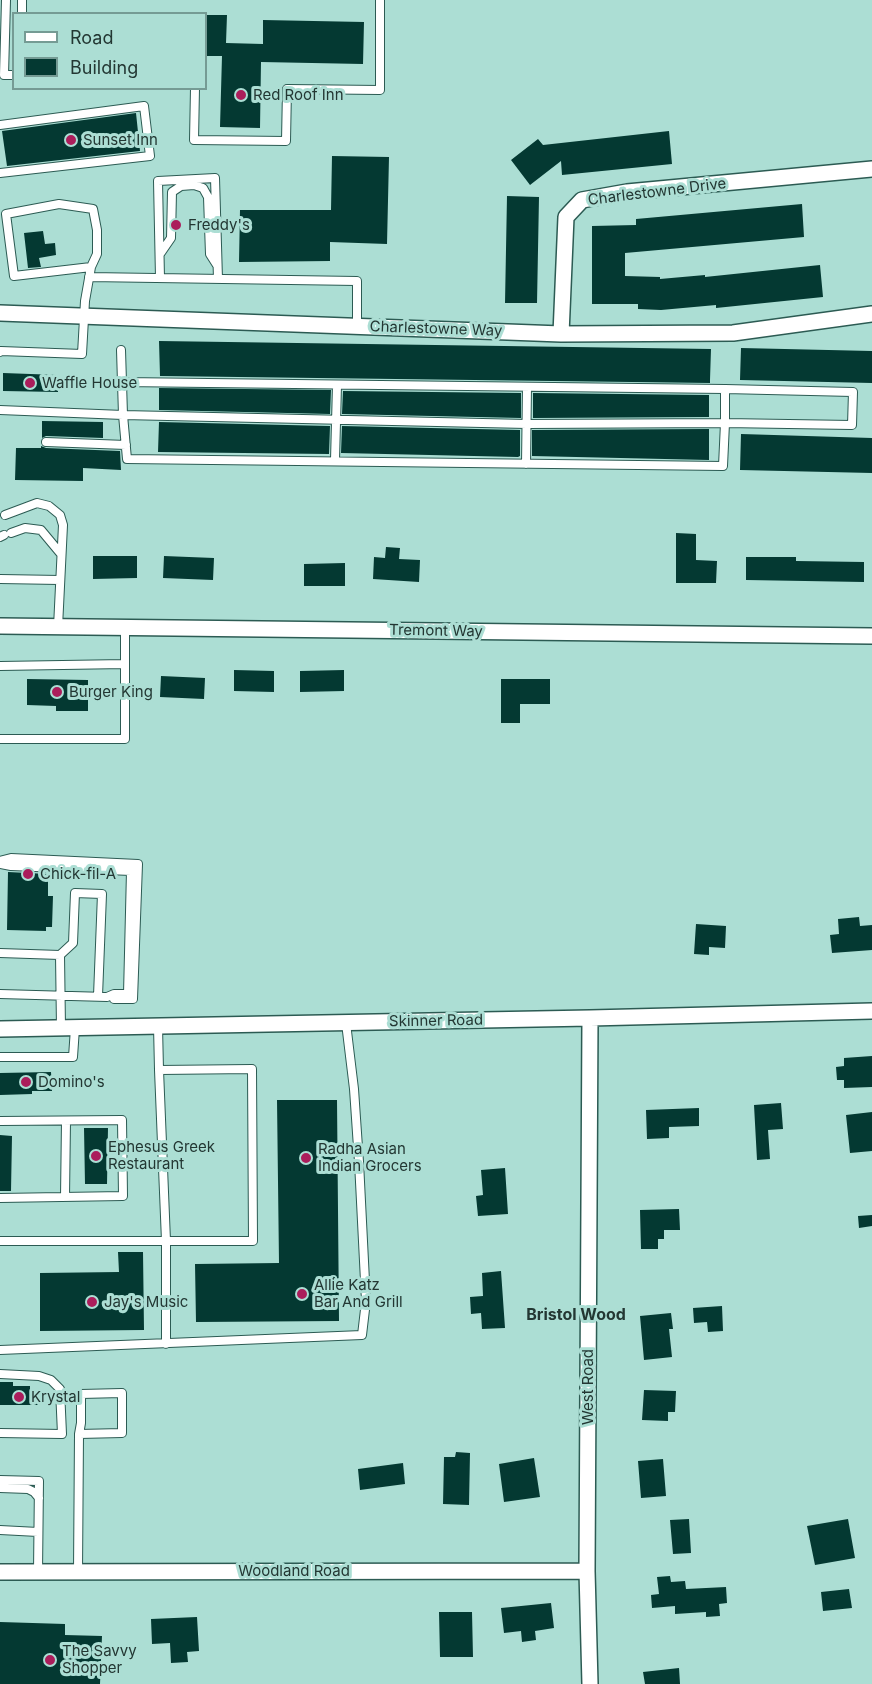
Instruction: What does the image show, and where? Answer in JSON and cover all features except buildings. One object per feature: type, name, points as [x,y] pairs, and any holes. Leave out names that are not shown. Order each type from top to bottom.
[{"type":"street","name":"Charlestowne Drive","points":[[561,334],[566,217],[582,200],[627,192],[872,169]]},
{"type":"street","name":"Charlestowne Way","points":[[0,313],[561,334],[733,333],[872,314]]},
{"type":"street","name":"Tremont Way","points":[[0,626],[872,636]]},
{"type":"street","name":"Skinner Road","points":[[0,1029],[872,1011]]},
{"type":"street","name":"West Road","points":[[590,1018],[587,1571],[590,1684]]},
{"type":"street","name":"Woodland Road","points":[[0,1572],[587,1571]]},
{"type":"lane","points":[[6,0],[4,75],[12,75]]},
{"type":"lane","points":[[195,90],[194,140],[286,141],[287,89],[380,90],[380,0]]},
{"type":"lane","points":[[0,125],[144,106],[150,156],[0,173]]},
{"type":"lane","points":[[160,278],[158,181],[214,178],[218,279]]},
{"type":"lane","points":[[160,254],[171,238],[172,192],[181,186],[194,185],[203,188],[208,197],[210,254],[218,266]]},
{"type":"lane","points":[[0,352],[82,354],[85,301],[91,267],[97,254],[97,230],[93,209],[59,204],[6,214],[14,276],[91,267]]},
{"type":"lane","points":[[89,277],[357,281],[357,327]]},
{"type":"lane","points":[[121,350],[123,415],[128,459],[723,466],[725,389]]},
{"type":"lane","points":[[0,410],[527,424],[852,425],[853,392],[122,382]]},
{"type":"lane","points":[[335,460],[337,385]]},
{"type":"lane","points":[[526,464],[527,387]]},
{"type":"lane","points":[[46,442],[126,445]]},
{"type":"lane","points":[[5,515],[37,503],[49,506],[60,515],[63,525],[58,627]]},
{"type":"lane","points":[[5,535],[25,528],[41,530],[61,554]]},
{"type":"lane","points":[[0,579],[60,580]]},
{"type":"lane","points":[[0,739],[125,739],[125,628]]},
{"type":"lane","points":[[0,666],[125,664]]},
{"type":"lane","points":[[0,862],[11,866],[131,871],[128,994],[114,994],[107,997],[0,994]]},
{"type":"lane","points":[[0,953],[60,955],[73,943],[75,893],[102,894],[98,996]]},
{"type":"lane","points":[[0,1058],[73,1057],[60,996],[60,955]]},
{"type":"lane","points":[[0,1350],[362,1335],[366,1301],[360,1173],[354,1089],[346,1023]]},
{"type":"lane","points":[[158,1026],[166,1241],[166,1344]]},
{"type":"lane","points":[[0,1241],[253,1241],[252,1069],[159,1070]]},
{"type":"lane","points":[[0,1121],[122,1120],[123,1196],[0,1198]]},
{"type":"lane","points":[[65,1197],[66,1121]]},
{"type":"lane","points":[[0,1374],[39,1376],[51,1380],[60,1389],[62,1434],[0,1433]]},
{"type":"lane","points":[[78,1572],[79,1434],[81,1394],[122,1393],[122,1433],[79,1434]]},
{"type":"lane","points":[[0,1480],[39,1481],[35,1531],[38,1572]]},
{"type":"lane","points":[[0,1488],[28,1489],[39,1498]]},
{"type":"lane","points":[[0,1528],[35,1531]]},
{"type":"place","name":"Red Roof Inn","points":[[241,95]]},
{"type":"place","name":"Sunset Inn","points":[[71,140]]},
{"type":"place","name":"Freddy's","points":[[176,225]]},
{"type":"place","name":"Waffle House","points":[[30,383]]},
{"type":"place","name":"Burger King","points":[[57,692]]},
{"type":"place","name":"Chick-fil-A","points":[[28,874]]},
{"type":"place","name":"Domino's","points":[[26,1082]]},
{"type":"place","name":"Ephesus Greek Restaurant","points":[[96,1156]]},
{"type":"place","name":"Radha Asian Indian Grocers","points":[[306,1158]]},
{"type":"place","name":"Allie Katz Bar And Grill","points":[[302,1294]]},
{"type":"place","name":"Jay's Music","points":[[92,1302]]},
{"type":"place","name":"Krystal","points":[[19,1397]]},
{"type":"place","name":"The Savvy Shopper","points":[[50,1660]]},
{"type":"district","name":"Bristol Wood","points":[[576,1315]]}]
